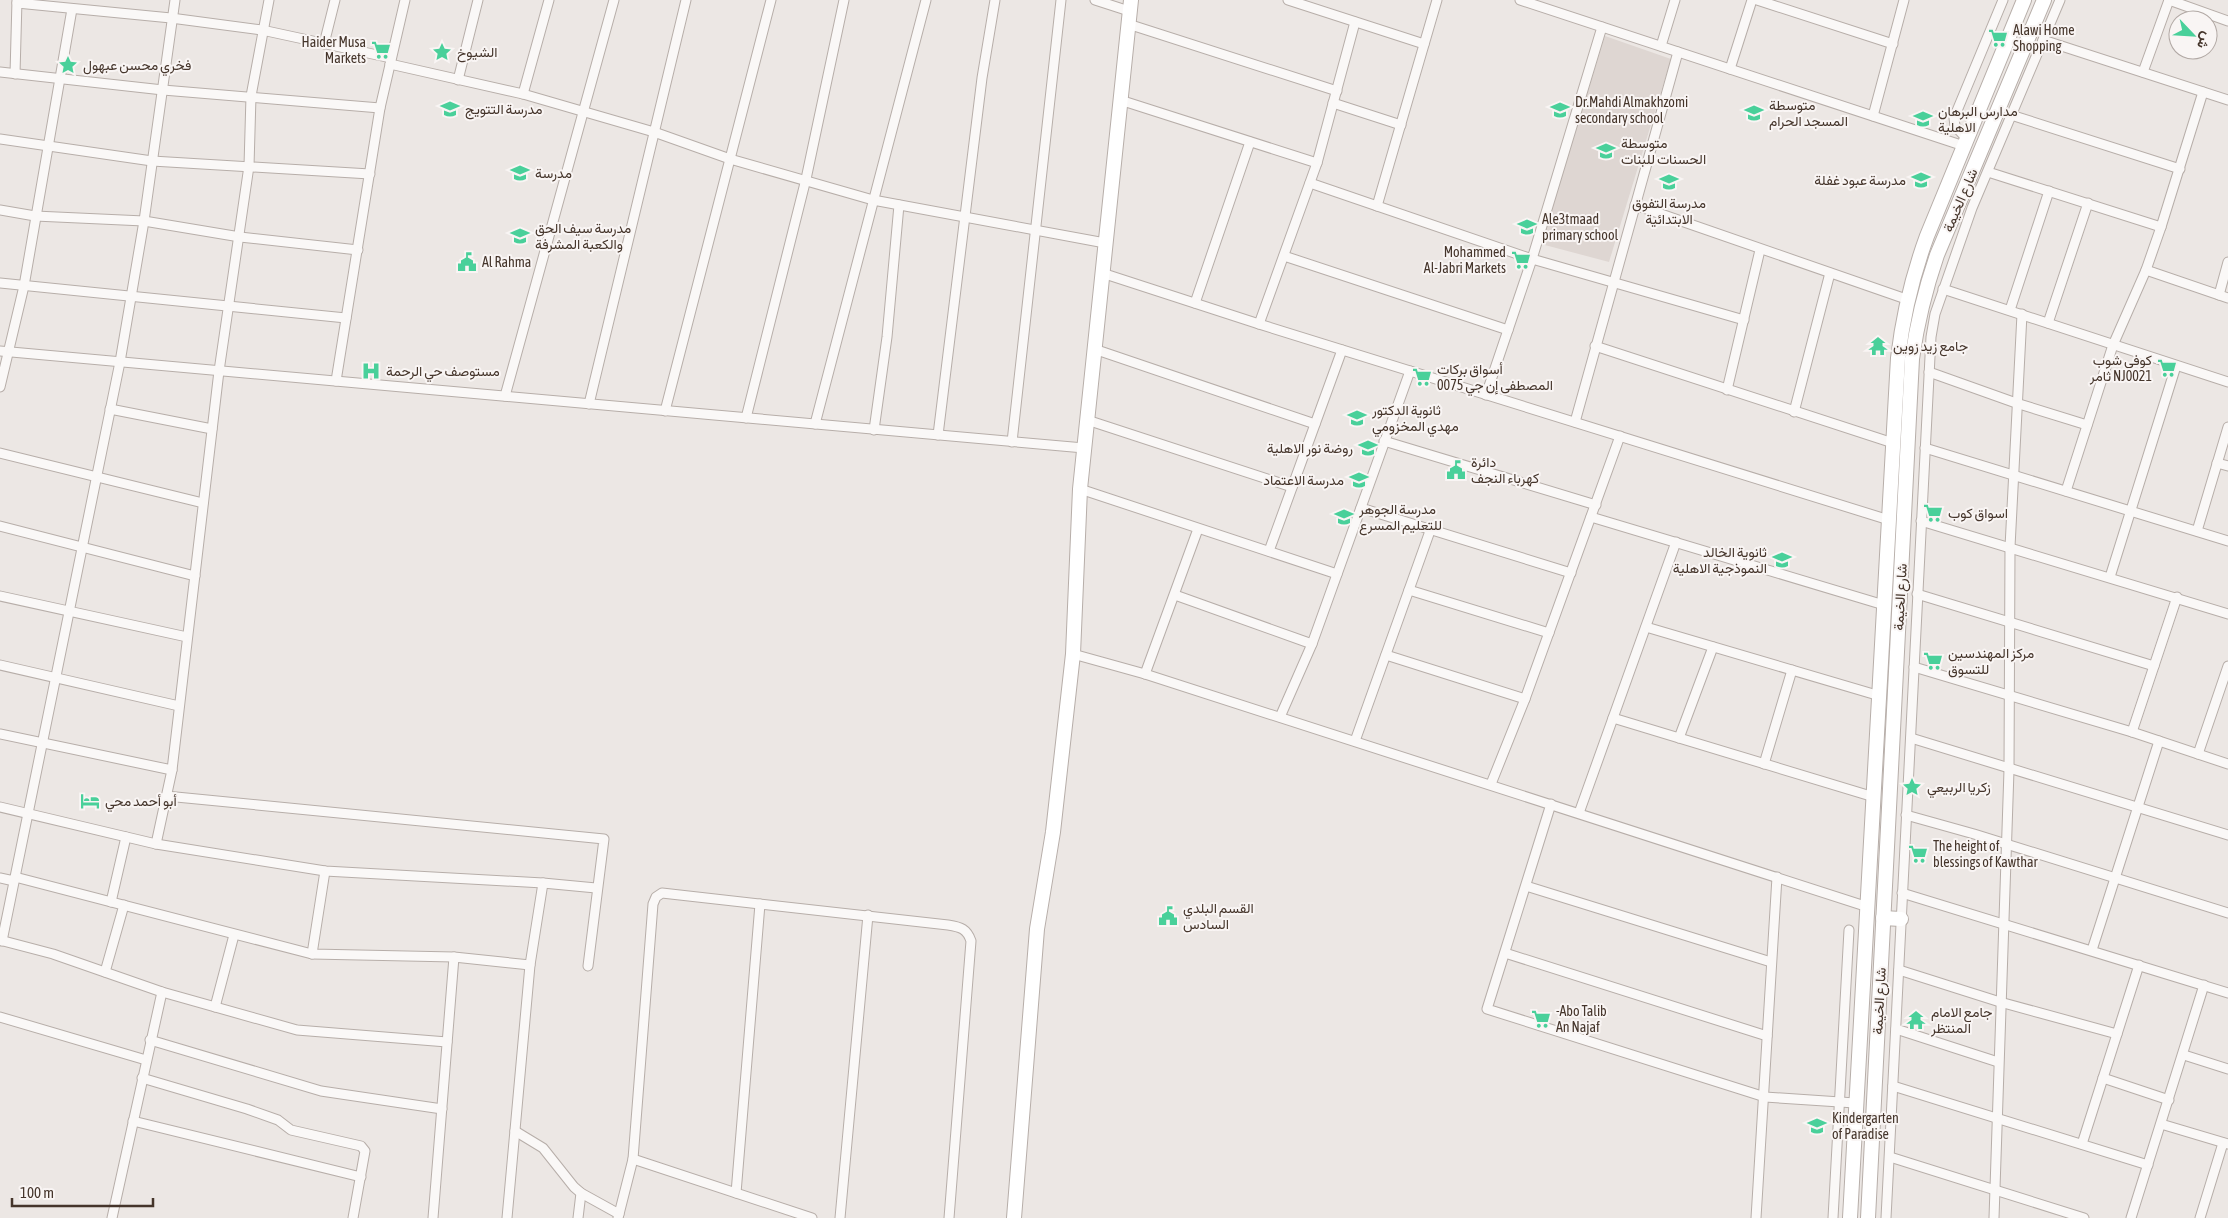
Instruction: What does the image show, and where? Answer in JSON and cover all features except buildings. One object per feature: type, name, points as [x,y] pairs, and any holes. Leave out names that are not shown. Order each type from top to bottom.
[{"type":"street","points":[[174,0],[163,90],[132,297],[1,941],[53,954],[162,992],[297,1030],[447,1042]]},
{"type":"street","points":[[156,844],[172,770],[219,371],[249,166],[251,96],[269,0]]},
{"type":"street","points":[[324,44],[335,0]]},
{"type":"street","points":[[336,381],[380,108],[405,0]]},
{"type":"street","points":[[458,80],[478,0]]},
{"type":"street","points":[[523,94],[549,0]]},
{"type":"street","points":[[505,396],[614,0]]},
{"type":"street","points":[[589,404],[686,0]]},
{"type":"street","points":[[665,411],[771,0]]},
{"type":"street","points":[[746,418],[806,180],[844,0]]},
{"type":"street","points":[[814,424],[926,0]]},
{"type":"street","points":[[938,435],[982,78],[995,0]]},
{"type":"street","points":[[1012,442],[1061,0]]},
{"type":"street","points":[[1095,0],[1337,91]]},
{"type":"street","points":[[1288,0],[1424,44]]},
{"type":"street","points":[[1377,206],[1437,0]]},
{"type":"street","points":[[1661,46],[1675,0]]},
{"type":"street","points":[[1730,69],[1752,0]]},
{"type":"street","points":[[1757,0],[1892,44]]},
{"type":"street","points":[[1873,116],[1904,0]]},
{"type":"street","points":[[1966,142],[1955,126],[1954,118],[2002,0]]},
{"type":"street","name":"شارع الخيمة","points":[[1850,1218],[1898,358],[1906,299],[1924,244],[2024,0]]},
{"type":"street","name":"شارع الخيمة","points":[[1868,1218],[1913,351],[1923,294],[1937,255],[2044,0]]},
{"type":"street","points":[[1886,1218],[1929,372],[1935,314],[1972,208],[2060,0]]},
{"type":"street","points":[[2142,72],[2169,0],[2228,21]]},
{"type":"street","points":[[1524,1],[1873,116],[1966,142]]},
{"type":"street","points":[[15,74],[17,2],[171,18],[262,30],[391,61],[458,80],[523,94],[654,132],[730,159],[873,200],[1105,243]]},
{"type":"street","points":[[0,387],[4,351],[24,286],[72,9]]},
{"type":"street","points":[[1014,1218],[1037,929],[1053,832],[1073,654],[1080,489],[1129,12]]},
{"type":"street","points":[[1259,324],[1317,163],[1355,22]]},
{"type":"street","points":[[1486,395],[1532,259],[1602,27]]},
{"type":"street","points":[[2043,40],[2228,100]]},
{"type":"street","points":[[2004,50],[2004,55],[2008,59],[2022,53]]},
{"type":"street","points":[[1575,422],[1594,346],[1678,52]]},
{"type":"street","points":[[0,72],[163,90],[380,108]]},
{"type":"street","points":[[2066,491],[2113,344],[2146,270],[2204,92]]},
{"type":"street","points":[[1120,100],[1317,163]]},
{"type":"street","points":[[1333,103],[1401,125]]},
{"type":"street","points":[[1978,111],[1983,109],[1988,111],[1991,126]]},
{"type":"street","points":[[2011,115],[2180,169]]},
{"type":"street","points":[[0,139],[152,160],[370,174]]},
{"type":"street","points":[[1195,303],[1250,142]]},
{"type":"street","points":[[1988,172],[2161,227]]},
{"type":"street","points":[[1310,183],[1532,259],[1744,320]]},
{"type":"street","points":[[2010,310],[2048,191]]},
{"type":"street","points":[[1959,202],[1972,208]]},
{"type":"street","points":[[2048,323],[2088,204]]},
{"type":"street","points":[[874,430],[887,337],[899,205]]},
{"type":"street","points":[[1635,205],[1760,250],[1906,299]]},
{"type":"street","points":[[0,210],[36,216],[144,221],[240,237],[358,250]]},
{"type":"street","points":[[1727,390],[1760,250]]},
{"type":"street","points":[[1284,256],[1508,330]]},
{"type":"street","points":[[2219,295],[2228,262]]},
{"type":"street","points":[[2146,270],[2228,298]]},
{"type":"street","points":[[1102,273],[1259,324],[1889,520]]},
{"type":"street","points":[[1794,412],[1830,273]]},
{"type":"street","points":[[0,283],[346,318]]},
{"type":"street","points":[[1943,289],[2228,382]]},
{"type":"street","points":[[1994,1218],[2004,844],[2008,770],[2010,547],[2022,314]]},
{"type":"street","points":[[1594,346],[1893,443]]},
{"type":"street","points":[[1094,349],[1315,424]]},
{"type":"street","points":[[1269,552],[1342,350]]},
{"type":"street","points":[[4,351],[1084,448]]},
{"type":"street","points":[[2110,577],[2176,366]]},
{"type":"street","points":[[1280,717],[1312,644],[1410,371]]},
{"type":"street","points":[[1929,372],[2016,403],[2087,425]]},
{"type":"street","points":[[110,409],[212,429]]},
{"type":"street","points":[[1087,420],[1292,486]]},
{"type":"street","points":[[2197,531],[2228,427]]},
{"type":"street","points":[[1491,784],[1526,699],[1620,436]]},
{"type":"street","points":[[1384,441],[1596,504]]},
{"type":"street","points":[[1925,448],[2228,541]]},
{"type":"street","points":[[0,453],[203,503]]},
{"type":"street","points":[[2217,463],[2228,466]]},
{"type":"street","points":[[1080,489],[1338,574]]},
{"type":"street","points":[[1361,508],[1430,531],[1571,573]]},
{"type":"street","points":[[1591,517],[1884,605]]},
{"type":"street","points":[[1921,521],[2228,614]]},
{"type":"street","points":[[0,526],[195,576]]},
{"type":"street","points":[[1145,674],[1198,529]]},
{"type":"street","points":[[1355,741],[1430,531]]},
{"type":"street","points":[[1579,814],[1676,542]]},
{"type":"street","points":[[1409,590],[1549,633]]},
{"type":"street","points":[[1917,594],[2154,666]]},
{"type":"street","points":[[1175,595],[1312,644]]},
{"type":"street","points":[[0,596],[188,637]]},
{"type":"street","points":[[2132,732],[2177,597]]},
{"type":"street","points":[[1646,627],[1880,696]]},
{"type":"street","points":[[1679,738],[1713,647]]},
{"type":"street","points":[[1073,654],[1145,674],[1491,784],[1868,907]]},
{"type":"street","points":[[1386,654],[1526,699]]},
{"type":"street","points":[[0,665],[179,706]]},
{"type":"street","points":[[2198,754],[2228,666]]},
{"type":"street","points":[[1914,667],[2159,740],[2228,764]]},
{"type":"street","points":[[1764,764],[1792,670]]},
{"type":"street","points":[[1878,715],[1882,747],[1888,749],[1892,744]]},
{"type":"street","points":[[1613,718],[1764,764],[1874,792],[1880,783],[1885,786],[1889,812]]},
{"type":"street","points":[[0,734],[172,770]]},
{"type":"street","points":[[1911,738],[2008,770],[2228,835]]},
{"type":"street","points":[[2092,950],[2159,740]]},
{"type":"street","points":[[166,796],[604,839],[596,888],[588,966]]},
{"type":"street","points":[[1551,804],[1487,1010],[1764,1097],[1856,1103]]},
{"type":"street","points":[[0,807],[27,815],[156,844],[325,871],[543,883],[596,888]]},
{"type":"street","points":[[1906,815],[2115,877],[2228,913]]},
{"type":"street","points":[[111,902],[126,837]]},
{"type":"street","points":[[312,954],[325,871]]},
{"type":"street","points":[[1756,1218],[1776,877]]},
{"type":"street","points":[[0,878],[14,879],[124,905],[312,954],[454,957],[530,965]]},
{"type":"street","points":[[507,1218],[530,965],[543,883]]},
{"type":"street","points":[[1526,886],[1771,962]]},
{"type":"street","points":[[514,1131],[543,1148],[581,1194],[618,1216],[633,1159],[653,904],[656,897],[662,893],[961,927],[968,932],[971,941],[949,1218]]},
{"type":"street","points":[[1902,893],[2228,993]]},
{"type":"street","points":[[736,1193],[760,904]]},
{"type":"street","points":[[105,972],[124,905]]},
{"type":"street","points":[[840,1218],[868,915]]},
{"type":"street","points":[[1883,918],[1901,919]]},
{"type":"street","points":[[1833,1218],[1849,930]]},
{"type":"street","points":[[215,1007],[234,935]]},
{"type":"street","points":[[1505,953],[1767,1036]]},
{"type":"street","points":[[433,1218],[454,957]]},
{"type":"street","points":[[2082,1144],[2140,965]]},
{"type":"street","points":[[1899,970],[2000,1002],[2117,1034]]},
{"type":"street","points":[[2131,1218],[2184,1055],[2204,985]]},
{"type":"street","points":[[112,1218],[162,992]]},
{"type":"street","points":[[0,1017],[146,1060]]},
{"type":"street","points":[[1896,1030],[1998,1062]]},
{"type":"street","points":[[150,1040],[321,1091],[442,1109]]},
{"type":"street","points":[[2184,1055],[2228,1069]]},
{"type":"street","points":[[142,1078],[247,1109],[278,1120],[291,1130],[356,1144],[365,1151],[353,1218]]},
{"type":"street","points":[[2103,1078],[2169,1100]]},
{"type":"street","points":[[1893,1086],[2148,1164]]},
{"type":"street","points":[[134,1121],[361,1177]]},
{"type":"street","points":[[2161,1124],[2226,1144],[2200,1218]]},
{"type":"street","points":[[1890,1157],[2084,1218]]},
{"type":"street","points":[[633,1159],[812,1218]]},
{"type":"street","points":[[578,1218],[581,1194]]},
{"type":"shaded area","name":"متوسطة الحسنات للبنات","points":[[1605,36],[1671,59],[1609,262],[1541,244]]},
{"type":"place","name":"Alawi Home Shopping","points":[[1998,38]]},
{"type":"place","name":"Haider Musa Markets","points":[[381,50]]},
{"type":"place","name":"الشيوخ","points":[[442,52]]},
{"type":"place","name":"فخري محسن عبهول","points":[[68,65]]},
{"type":"place","name":"مدرسة التتويج","points":[[450,109]]},
{"type":"place","name":"Dr.Mahdi Almakhzomi secondary school","points":[[1560,110]]},
{"type":"place","name":"متوسطة المسجد الحرام","points":[[1754,113]]},
{"type":"place","name":"مدارس البرهان الاهلية","points":[[1923,119]]},
{"type":"place","name":"متوسطة الحسنات للبنات","points":[[1606,151]]},
{"type":"place","name":"مدرسة","points":[[520,173]]},
{"type":"place","name":"مدرسة عبود غفلة","points":[[1921,180]]},
{"type":"place","name":"مدرسة التفوق الابتدائية","points":[[1669,182]]},
{"type":"place","name":"Ale3tmaad primary school","points":[[1527,227]]},
{"type":"place","name":"مدرسة سيف الحق والكعبة المشرفة","points":[[520,236]]},
{"type":"place","name":"Mohammed Al-Jabri Markets","points":[[1521,260]]},
{"type":"place","name":"Al Rahma","points":[[467,262]]},
{"type":"place","name":"جامع زيد زوين","points":[[1878,346]]},
{"type":"place","name":"كوفي شوب ثامر NJ0021","points":[[2167,368]]},
{"type":"place","name":"مستوصف حي الرحمة","points":[[371,371]]},
{"type":"place","name":"أسواق بركات المصطفی إن جي 0075","points":[[1422,377]]},
{"type":"place","name":"ثانوية الدكتور مهدي المخزومي","points":[[1357,418]]},
{"type":"place","name":"روضة نور الاهلية","points":[[1368,448]]},
{"type":"place","name":"دائرة كهرباء النجف","points":[[1456,470]]},
{"type":"place","name":"مدرسة الاعتماد","points":[[1359,480]]},
{"type":"place","name":"اسواق كوب","points":[[1933,513]]},
{"type":"place","name":"مدرسة الجوهر للتعليم المسرع","points":[[1344,517]]},
{"type":"place","name":"ثانوية الخالد النموذجية الاهلية","points":[[1782,560]]},
{"type":"place","name":"مركز المهندسين للتسوق","points":[[1933,661]]},
{"type":"place","name":"زكريا الربيعي","points":[[1912,787]]},
{"type":"place","name":"أبو أحمد محي","points":[[90,801]]},
{"type":"place","name":"The height of blessings of Kawthar","points":[[1918,854]]},
{"type":"place","name":"القسم البلدي السادس","points":[[1168,916]]},
{"type":"place","name":"-Abo Talib An Najaf","points":[[1541,1019]]},
{"type":"place","name":"جامع الامام المنتظر","points":[[1916,1020]]},
{"type":"place","name":"Kindergarten of Paradise","points":[[1817,1126]]}]
